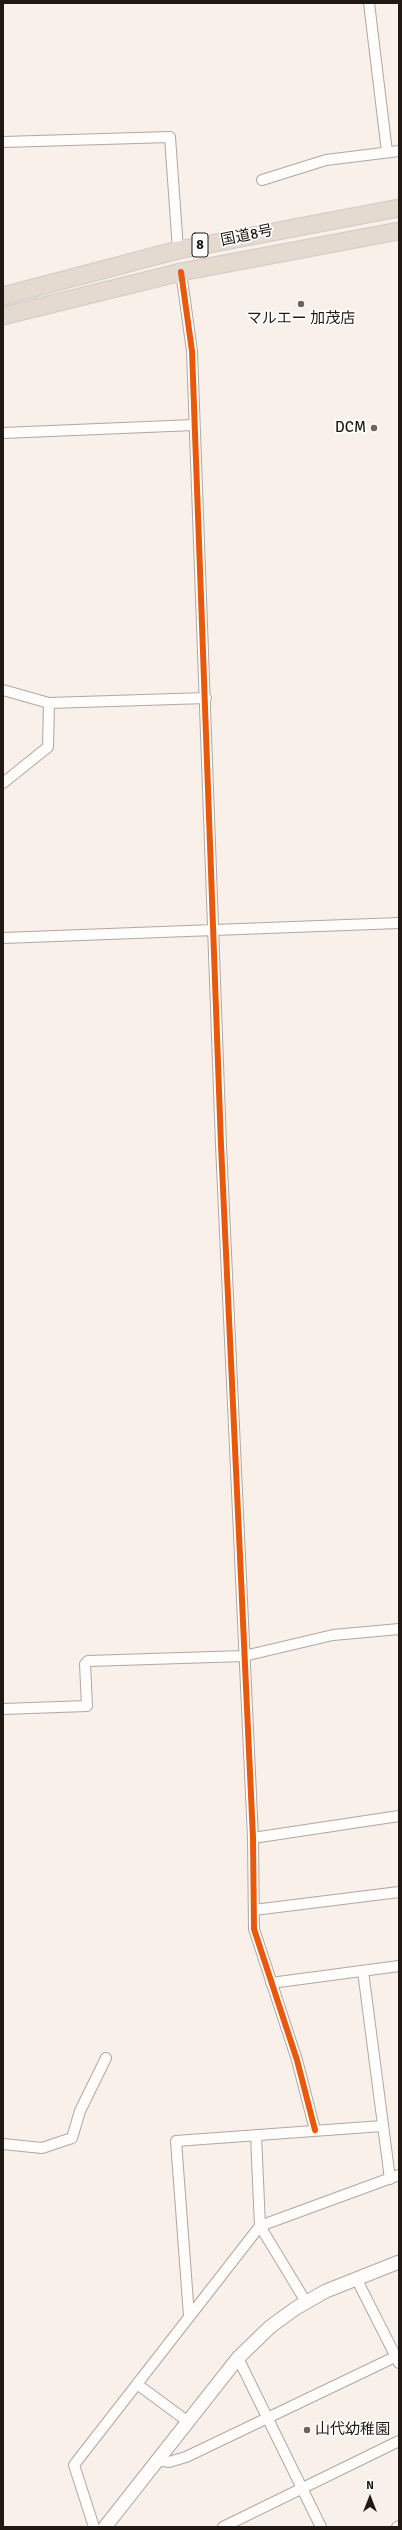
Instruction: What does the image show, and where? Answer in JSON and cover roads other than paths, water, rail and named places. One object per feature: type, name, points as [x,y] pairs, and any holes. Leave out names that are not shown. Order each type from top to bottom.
[{"type":"highway","name":"国道8号","points":[[3,296],[178,250],[399,208]]},
{"type":"highway","name":"国道8号","points":[[3,316],[182,272],[399,232]]},
{"type":"street","points":[[369,3],[387,152]]},
{"type":"street","points":[[3,142],[170,137],[178,250]]},
{"type":"street","points":[[262,180],[326,160],[387,152],[399,152]]},
{"type":"street","points":[[182,272],[190,327],[215,931],[221,1145],[253,1838],[254,1929],[297,2060],[315,2130]]},
{"type":"street","points":[[3,433],[194,425]]},
{"type":"street","points":[[3,690],[50,703],[206,698]]},
{"type":"street","points":[[3,783],[48,747],[50,703]]},
{"type":"street","points":[[3,938],[399,923]]},
{"type":"street","points":[[3,1709],[87,1706],[85,1664],[88,1661],[244,1656],[333,1635],[399,1628]]},
{"type":"street","points":[[253,1838],[399,1816]]},
{"type":"street","points":[[254,1910],[399,1892]]},
{"type":"street","points":[[271,1983],[399,1966]]},
{"type":"street","points":[[94,2527],[74,2465],[189,2316],[249,2244],[260,2226],[394,2177],[382,2126],[363,1971]]},
{"type":"street","points":[[3,2144],[42,2148],[72,2138],[80,2111],[106,2058]]},
{"type":"street","points":[[189,2316],[176,2141],[382,2126]]},
{"type":"street","points":[[256,2135],[260,2226],[306,2302]]},
{"type":"street","points":[[105,2527],[238,2358],[270,2327],[306,2302],[356,2278],[399,2262]]},
{"type":"street","points":[[158,2460],[170,2462],[186,2457],[398,2358],[356,2278]]},
{"type":"street","points":[[238,2358],[301,2489],[321,2527]]},
{"type":"street","points":[[137,2384],[187,2421]]},
{"type":"street","points":[[223,2527],[399,2441]]},
{"type":"place","name":"マルエー 加茂店","points":[[301,304]]},
{"type":"place","name":"DCM","points":[[374,428]]},
{"type":"place","name":"山代幼稚園","points":[[307,2430]]}]
